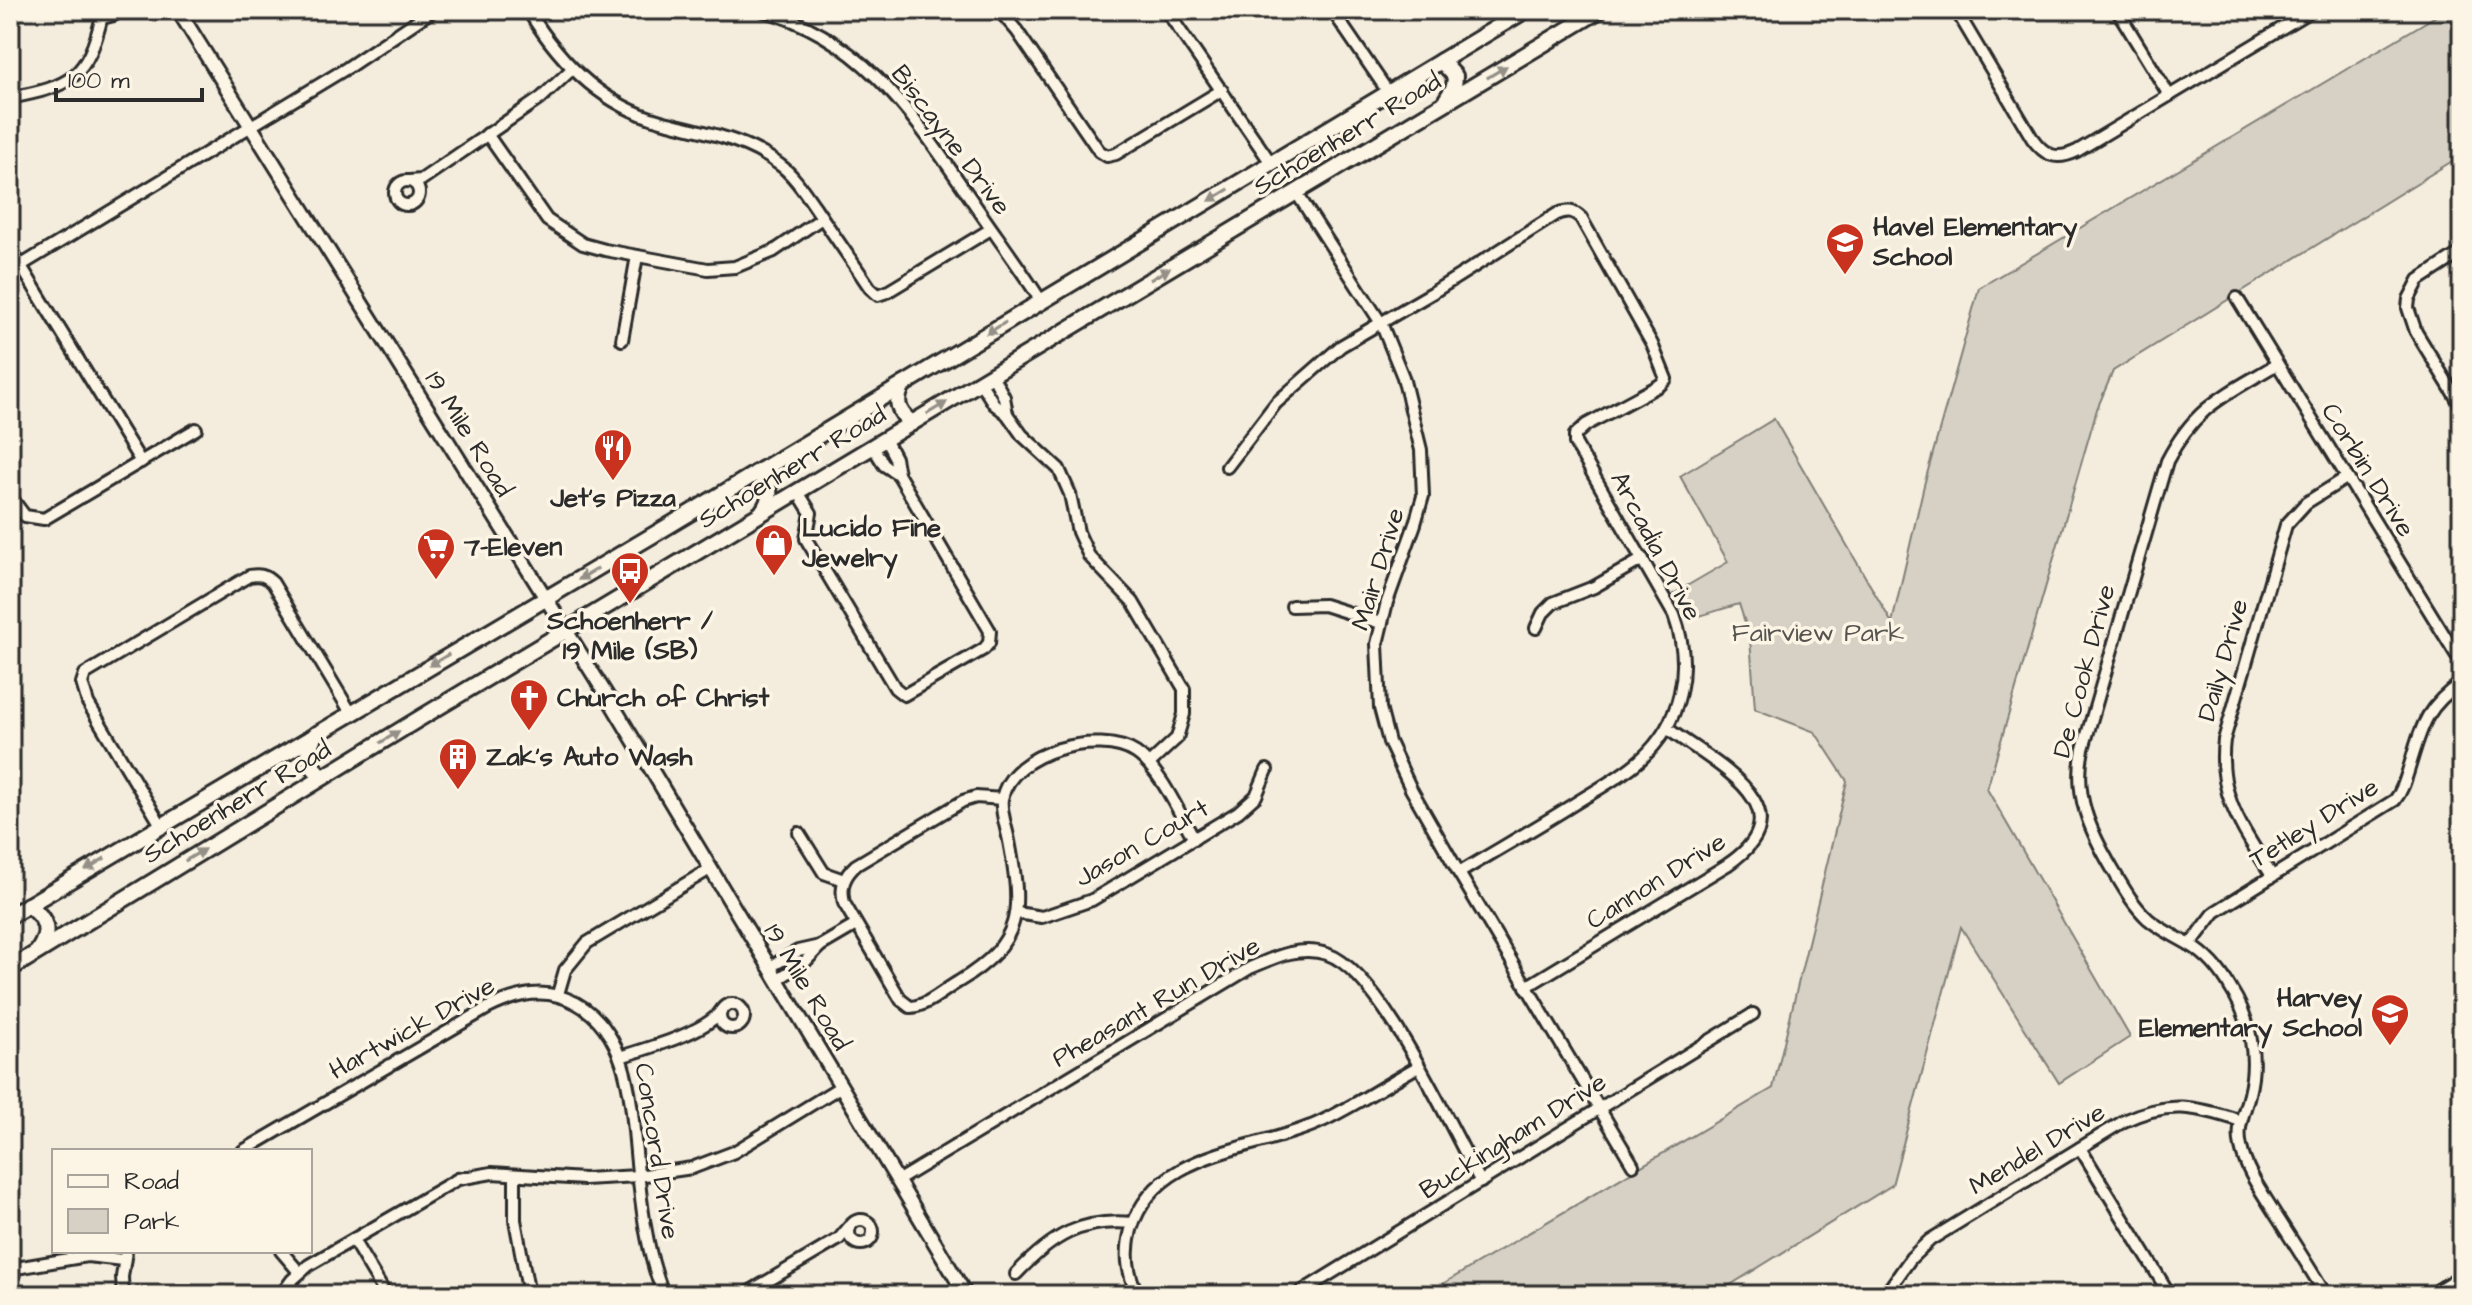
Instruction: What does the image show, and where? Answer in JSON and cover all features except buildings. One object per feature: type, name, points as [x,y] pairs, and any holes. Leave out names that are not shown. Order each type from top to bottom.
[{"type":"main road","name":"Schoenherr Road","points":[[10,916],[756,473],[1526,10]]},
{"type":"main road","points":[[1566,10],[1577,23]]},
{"type":"main road","name":"Schoenherr Road","points":[[10,969],[323,777],[1600,10]]},
{"type":"main road","points":[[1441,61],[1452,70],[1455,81],[1444,104]]},
{"type":"main road","points":[[904,383],[898,396],[898,407],[912,423]]},
{"type":"main road","points":[[756,473],[765,480],[770,491],[769,501],[760,514]]},
{"type":"main road","points":[[316,734],[310,743],[309,759],[315,771],[323,777]]},
{"type":"main road","points":[[28,905],[39,914],[46,928],[45,941],[38,951]]},
{"type":"street","points":[[10,98],[53,88],[73,77],[89,58],[99,13],[110,17],[118,10]]},
{"type":"street","name":"19 Mile Road","points":[[178,10],[545,599],[778,979],[966,1295]]},
{"type":"street","points":[[20,266],[347,68],[433,10]]},
{"type":"street","points":[[528,10],[546,39],[572,69],[597,90],[637,113],[736,140],[782,166],[878,295],[991,229]]},
{"type":"street","name":"Biscayne Drive","points":[[761,10],[816,31],[874,73],[912,115],[1041,301]]},
{"type":"street","points":[[999,10],[1017,31],[1099,151],[1107,156],[1116,154],[1222,90]]},
{"type":"street","points":[[1166,10],[1271,163]]},
{"type":"street","points":[[1956,10],[2032,138],[2051,157],[2067,156],[2077,151],[2312,10]]},
{"type":"street","points":[[2117,10],[2169,95]]},
{"type":"street","points":[[1335,11],[1388,92]]},
{"type":"street","points":[[421,180],[417,199],[411,204],[403,204],[397,199],[399,185],[421,180],[552,90],[572,69]]},
{"type":"street","points":[[487,134],[547,220],[583,244],[708,269],[735,267],[774,251],[822,218]]},
{"type":"street","points":[[409,181],[416,185],[419,192]]},
{"type":"street","name":"Mair Drive","points":[[1296,192],[1381,323],[1403,377],[1421,450],[1423,496],[1381,623],[1377,644],[1380,708],[1385,729],[1411,789],[1633,1165]]},
{"type":"street","name":"Arcadia Drive","points":[[1381,323],[1557,214],[1576,212],[1652,344],[1666,379],[1586,425],[1575,435],[1575,443],[1674,615],[1683,647],[1683,683],[1668,729],[1652,749],[1623,773],[1459,873]]},
{"type":"street","points":[[10,248],[141,462]]},
{"type":"street","points":[[2462,252],[2424,276],[2409,299],[2409,315],[2416,332],[2462,407]]},
{"type":"street","points":[[622,340],[637,256]]},
{"type":"street","name":"Corbin Drive","points":[[2237,298],[2462,664]]},
{"type":"street","points":[[1227,467],[1276,403],[1306,374],[1341,346],[1381,323]]},
{"type":"street","name":"De Cook Drive","points":[[2277,364],[2197,415],[2167,461],[2080,762],[2080,789],[2084,814],[2126,891],[2150,920],[2210,961],[2231,988],[2250,1032],[2253,1071],[2239,1135],[2246,1164],[2326,1295]]},
{"type":"street","points":[[986,378],[994,404],[1059,469],[1070,494],[1078,532],[1089,556],[1133,602],[1184,689],[1184,714],[1177,738],[1149,764]]},
{"type":"street","points":[[10,496],[20,511],[35,519],[49,518],[196,429]]},
{"type":"street","points":[[798,492],[811,513],[806,539],[895,688],[904,695],[984,649],[990,636],[989,627],[898,474],[884,465],[879,443]]},
{"type":"street","name":"Daily Drive","points":[[2272,876],[2242,827],[2227,795],[2221,767],[2224,740],[2286,525],[2306,503],[2346,478]]},
{"type":"street","points":[[1536,628],[1543,613],[1553,603],[1594,587],[1643,559]]},
{"type":"street","points":[[161,825],[88,703],[82,683],[85,674],[249,576],[258,574],[273,583],[351,713]]},
{"type":"street","points":[[1292,606],[1324,605],[1381,623]]},
{"type":"street","name":"Tetley Drive","points":[[2190,945],[2215,912],[2395,800],[2405,783],[2425,717],[2444,695],[2462,682]]},
{"type":"street","name":"Cannon Drive","points":[[1526,987],[1727,865],[1752,845],[1762,816],[1755,798],[1730,774],[1668,729]]},
{"type":"street","points":[[1002,799],[976,797],[963,801],[856,865],[844,880],[841,893],[844,903],[901,1000],[910,1007],[974,972],[988,960],[1007,935],[1017,913],[1017,882],[1002,799],[1015,772],[1024,764],[1042,754],[1105,743],[1120,745],[1149,764],[1194,839]]},
{"type":"street","name":"Jason Court","points":[[1017,913],[1042,917],[1092,900],[1246,806],[1256,796],[1267,770]]},
{"type":"street","points":[[799,833],[820,869],[844,880]]},
{"type":"street","points":[[558,994],[565,970],[587,943],[710,869]]},
{"type":"street","points":[[770,967],[798,951],[820,946],[856,925]]},
{"type":"street","points":[[778,979],[809,959],[820,946]]},
{"type":"street","name":"Pheasant Run Drive","points":[[897,1181],[1250,968],[1289,953],[1312,951],[1326,954],[1349,966],[1371,990],[1419,1066],[1481,1182]]},
{"type":"street","name":"Hartwick Drive","points":[[246,1149],[488,1008],[527,994],[558,994]]},
{"type":"street","name":"Concord Drive","points":[[558,994],[598,1018],[611,1036],[620,1057],[631,1108],[638,1176],[655,1268],[664,1295]]},
{"type":"street","points":[[620,1057],[668,1041],[710,1022],[727,1005],[735,1004],[744,1012],[739,1026],[731,1028],[710,1022]]},
{"type":"street","points":[[721,1011],[720,1019],[724,1025]]},
{"type":"street","name":"Buckingham Drive","points":[[1296,1295],[1753,1014]]},
{"type":"street","points":[[1138,1295],[1128,1262],[1133,1223],[1154,1189],[1175,1171],[1318,1123],[1419,1066]]},
{"type":"street","points":[[281,1295],[299,1272],[458,1179],[481,1173],[568,1179],[638,1176],[692,1168],[734,1152],[840,1087]]},
{"type":"street","name":"Mendel Drive","points":[[1885,1295],[1911,1258],[1930,1240],[2124,1121],[2158,1108],[2179,1106],[2205,1109],[2241,1121]]},
{"type":"street","points":[[2080,1148],[2170,1295]]},
{"type":"street","points":[[515,1175],[515,1220],[529,1295]]},
{"type":"street","points":[[744,1295],[839,1239],[855,1221],[863,1220],[872,1228],[868,1242],[860,1244],[839,1239]]},
{"type":"street","points":[[1016,1274],[1045,1247],[1083,1226],[1098,1221],[1133,1223]]},
{"type":"street","points":[[849,1227],[853,1242]]},
{"type":"street","points":[[353,1240],[386,1295]]},
{"type":"street","points":[[283,1253],[299,1272]]},
{"type":"street","points":[[10,1269],[87,1256],[124,1256],[123,1295]]},
{"type":"street","points":[[2430,1295],[2462,1275]]},
{"type":"green space","name":"Fairview Park","points":[[2446,10],[2462,10],[2462,155],[2113,371],[2097,409],[1987,789],[2130,1037],[2059,1083],[1961,927],[1892,1185],[1714,1295],[1424,1295],[1773,1088],[1847,781],[1815,732],[1755,709],[1750,638],[1739,604],[1689,619],[1673,594],[1728,562],[1680,476],[1774,419],[1892,623],[1924,485],[1979,288]]},
{"type":"place","name":"Havel Elementary School","points":[[1845,276]]},
{"type":"place","name":"Jet's Pizza","points":[[613,482]]},
{"type":"place","name":"Lucido Fine Jewelry","points":[[774,577]]},
{"type":"place","name":"7-Eleven","points":[[436,581]]},
{"type":"place","name":"Schoenherr / 19 Mile (SB)","points":[[630,605]]},
{"type":"place","name":"Church of Christ","points":[[529,732]]},
{"type":"place","name":"Zak's Auto Wash","points":[[458,791]]},
{"type":"place","name":"Harvey Elementary School","points":[[2390,1047]]}]
